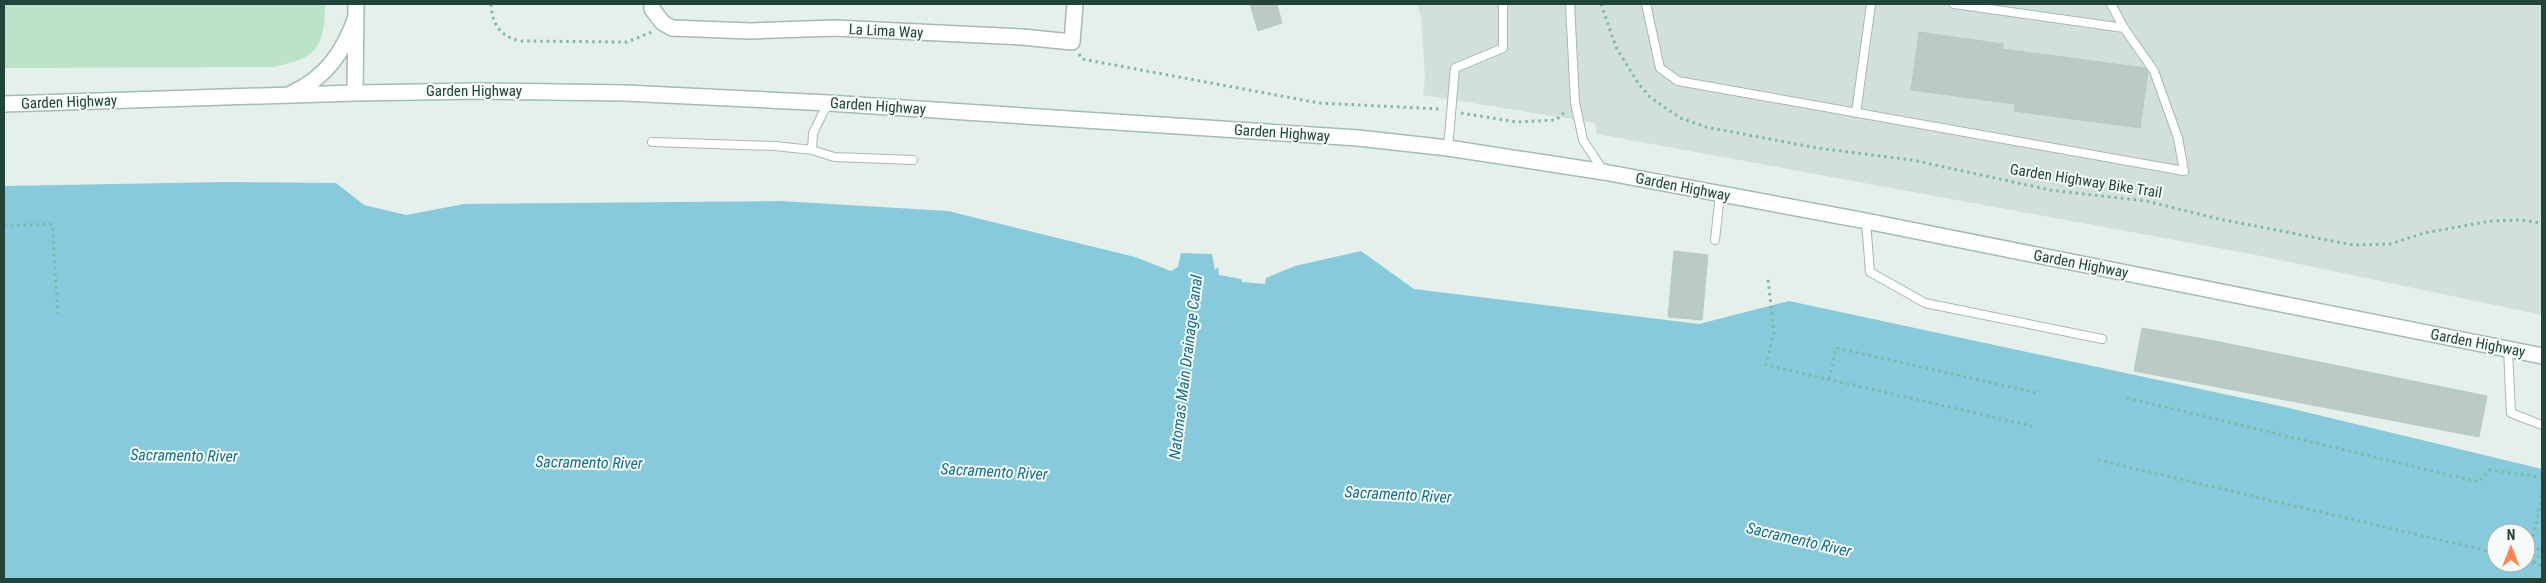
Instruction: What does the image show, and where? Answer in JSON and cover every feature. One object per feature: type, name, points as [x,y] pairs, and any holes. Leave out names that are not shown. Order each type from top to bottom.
[{"type":"main road","points":[[652,4],[658,27]]},
{"type":"main road","points":[[1072,42],[1075,4]]},
{"type":"main road","points":[[355,93],[356,10]]},
{"type":"main road","points":[[286,95],[325,72],[338,56],[348,38],[356,10]]},
{"type":"main road","name":"La Lima Way","points":[[658,27],[750,31],[834,28],[1022,37],[1072,42]]},
{"type":"main road","name":"Garden Highway","points":[[4,104],[481,90],[625,93],[828,103],[1335,136],[1448,148],[1604,172],[1866,221],[2542,356]]},
{"type":"lane","points":[[1448,148],[1455,68],[1503,48],[1503,4]]},
{"type":"lane","points":[[1570,4],[1575,102],[1583,140],[1604,172]]},
{"type":"lane","points":[[1646,4],[1660,68],[1678,81],[2184,171],[2178,138],[2154,71],[2124,28],[2111,4]]},
{"type":"lane","points":[[1856,113],[1871,4]]},
{"type":"lane","points":[[1954,4],[2124,28]]},
{"type":"lane","points":[[812,150],[813,132],[828,103]]},
{"type":"lane","points":[[652,142],[774,146],[812,150],[834,157],[913,160]]},
{"type":"lane","points":[[1715,240],[1720,194]]},
{"type":"lane","points":[[1866,221],[1870,272],[1925,303],[2102,339]]},
{"type":"lane","points":[[2508,349],[2510,413],[2542,425]]},
{"type":"path","points":[[491,4],[492,19],[499,30],[513,40],[627,42],[658,27]]},
{"type":"path","name":"Garden Highway Bike Trail","points":[[1601,4],[1616,47],[1638,83],[1650,97],[1680,118],[1706,127],[1817,148],[1912,160],[2050,190],[2146,201],[2219,219],[2353,245],[2390,244],[2424,233],[2491,221],[2519,220],[2542,223]]},
{"type":"path","points":[[1072,42],[1082,59],[1142,72],[1319,103],[1386,105],[1452,111],[1517,122],[1556,120],[1575,102]]},
{"type":"path","points":[[4,226],[52,224],[58,316]]},
{"type":"path","points":[[1768,280],[1774,332],[1766,364],[2032,426]]},
{"type":"path","points":[[1829,379],[1836,348],[2038,393]]},
{"type":"path","points":[[2127,398],[2479,482],[2489,470],[2542,477]]},
{"type":"path","points":[[2098,460],[2486,551]]},
{"type":"path","points":[[2542,485],[2541,509],[2531,547],[2542,550]]},
{"type":"shaded area","points":[[1417,4],[2542,4],[2542,315],[2256,255],[1597,134],[1595,123],[1423,95],[1425,78],[1421,17]]},
{"type":"green space","points":[[4,4],[325,4],[323,32],[315,49],[300,60],[273,67],[4,68]]},
{"type":"water","points":[[225,182],[336,183],[364,205],[406,215],[464,204],[781,201],[948,211],[1135,257],[1171,271],[1178,267],[1181,253],[1212,254],[1215,270],[1218,267],[1219,275],[1241,279],[1242,282],[1265,284],[1266,278],[1295,266],[1361,251],[1414,289],[1699,324],[1789,301],[2289,408],[2542,469],[2542,579],[4,579],[4,186]]},
{"type":"building","points":[[1250,4],[1277,4],[1282,23],[1258,31]]},
{"type":"building","points":[[1919,32],[2003,44],[2003,49],[2145,68],[2148,72],[2140,128],[2014,111],[2015,104],[1911,90]]},
{"type":"building","points":[[1674,251],[1708,255],[1702,320],[1668,317]]},
{"type":"building","points":[[2142,328],[2487,396],[2479,437],[2134,371]]},
{"type":"water label","name":"Natomas Main Drainage Canal","points":[[1185,367]]},
{"type":"water label","name":"Sacramento River","points":[[184,455]]},
{"type":"water label","name":"Sacramento River","points":[[589,462]]},
{"type":"water label","name":"Sacramento River","points":[[994,471]]},
{"type":"water label","name":"Sacramento River","points":[[1398,494]]},
{"type":"water label","name":"Sacramento River","points":[[1799,539]]}]
